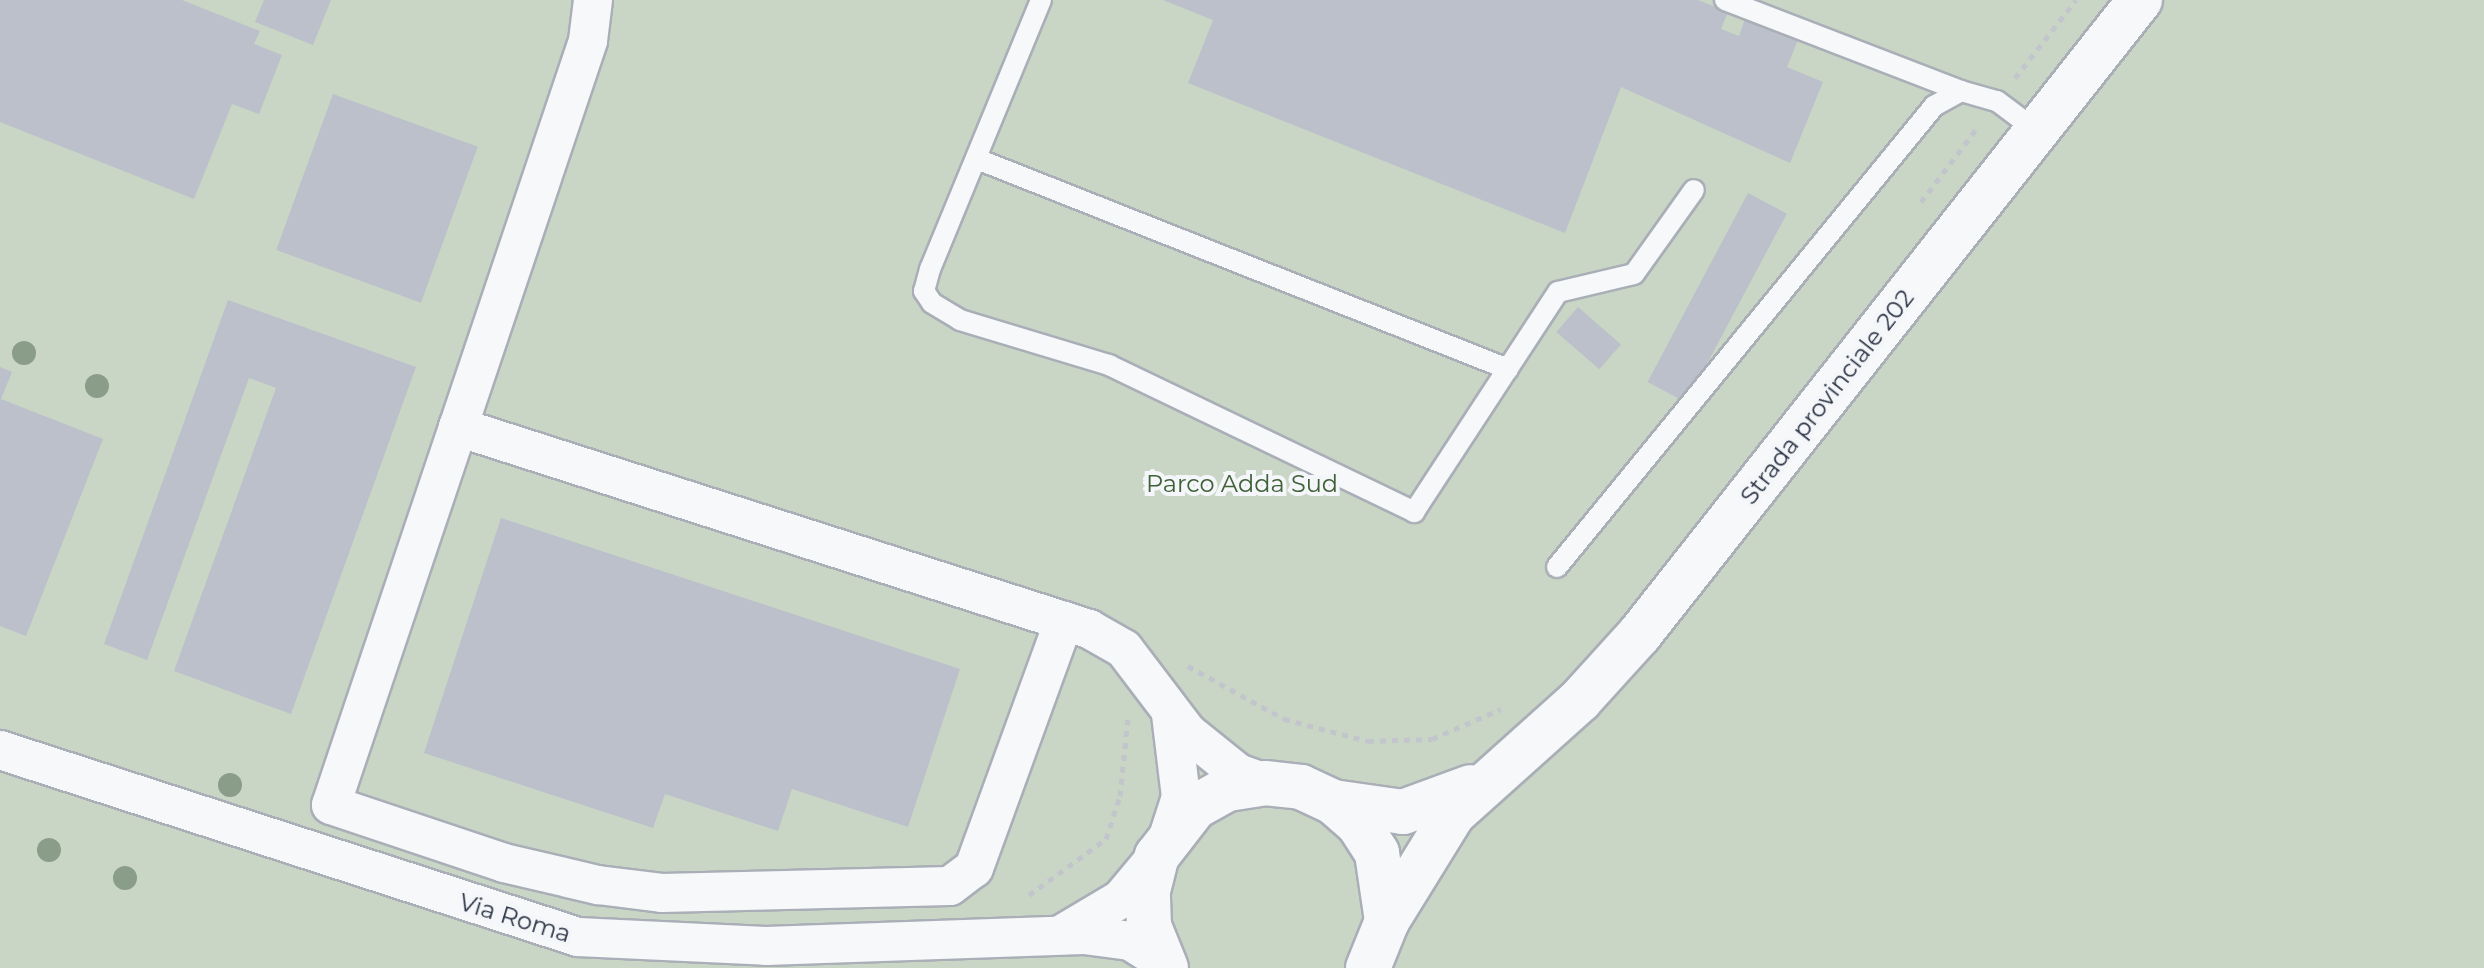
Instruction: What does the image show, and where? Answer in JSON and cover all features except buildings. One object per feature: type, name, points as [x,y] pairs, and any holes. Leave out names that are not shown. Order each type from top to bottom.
[{"type":"street","points":[[593,0],[588,41],[331,805],[504,863],[662,893],[961,883],[974,868],[1064,621]]},
{"type":"street","name":"Strada provinciale 202","points":[[1333,802],[1403,812],[1452,798],[1493,773],[1550,728],[1639,635],[2140,0]]},
{"type":"street","points":[[458,427],[1064,621],[1124,649],[1164,703],[1231,768],[1265,783]]},
{"type":"street","points":[[1163,964],[1149,926],[1148,891],[1181,797],[1164,703]]},
{"type":"street","name":"Via Roma","points":[[0,750],[578,937],[638,945],[766,946],[1117,938],[1149,947],[1163,964]]},
{"type":"street","name":"Strada provinciale 202","points":[[1368,968],[1387,921],[1438,833],[1493,773]]},
{"type":"street","name":"Strada provinciale 202","points":[[1163,845],[1195,807],[1228,789],[1265,783],[1301,787],[1333,802],[1359,825],[1377,853],[1387,921]]},
{"type":"street","name":"Via Roma","points":[[1052,938],[1121,899],[1163,845]]},
{"type":"lane","points":[[1041,0],[930,269],[924,291],[932,303],[960,320],[1109,365],[1414,512],[1558,292],[1634,274],[1694,190]]},
{"type":"lane","points":[[1725,0],[1961,91],[1997,101],[2037,131]]},
{"type":"lane","points":[[1557,567],[1934,106],[1961,91]]},
{"type":"lane","points":[[977,159],[1508,369]]},
{"type":"path","points":[[1912,215],[2076,0]]},
{"type":"path","points":[[1015,902],[1053,883],[1106,839],[1120,796],[1129,713],[1164,703],[1189,665],[1284,719],[1368,741],[1432,739],[1487,720],[1512,702]]},
{"type":"green space","name":"Parco Adda Sud","points":[[0,0],[2484,0],[2484,968],[0,968]]}]
